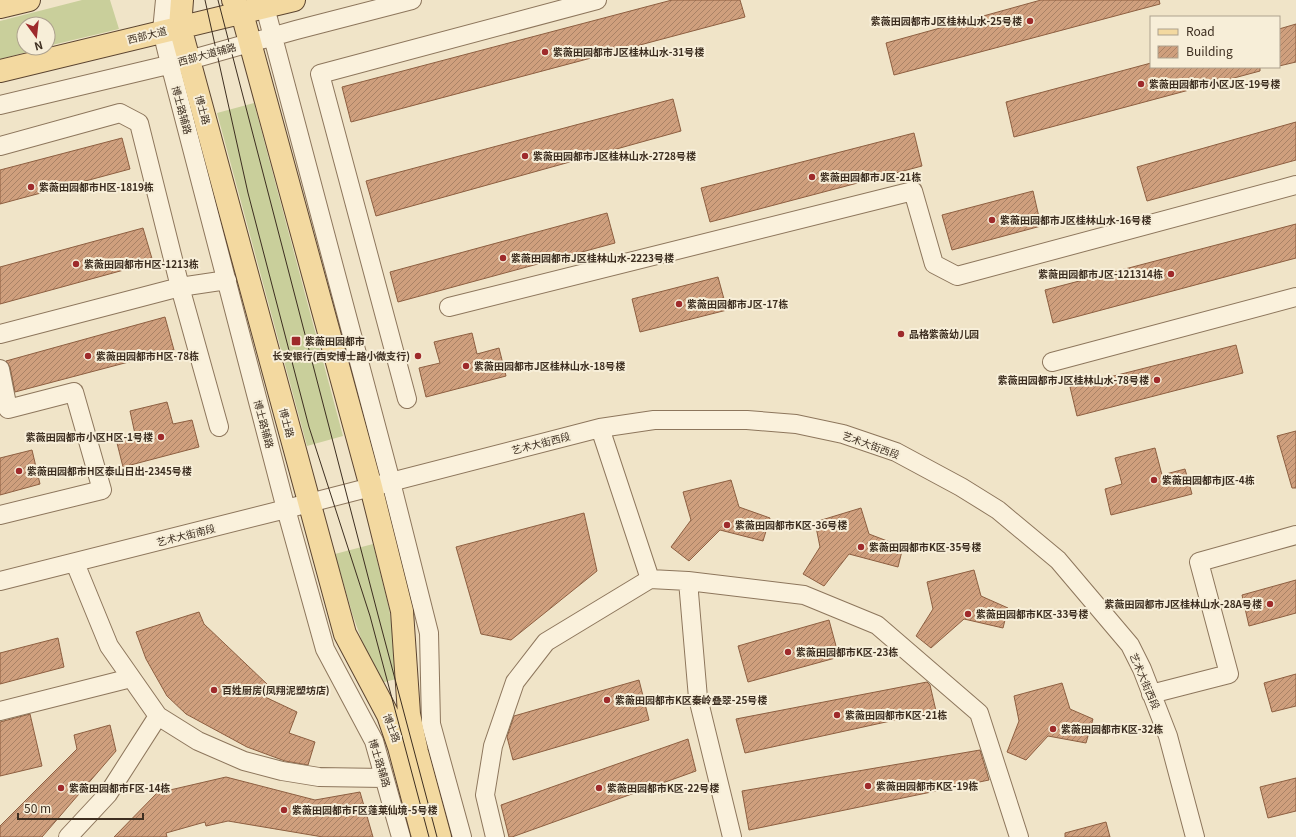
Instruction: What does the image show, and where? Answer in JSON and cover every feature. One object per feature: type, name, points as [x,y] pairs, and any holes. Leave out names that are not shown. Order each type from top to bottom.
[{"type":"main road","points":[[0,7],[29,0]]},
{"type":"main road","name":"博士路","points":[[182,0],[171,29],[180,62],[309,503],[345,634],[388,715],[399,747],[423,837]]},
{"type":"main road","name":"西部大道","points":[[0,71],[171,29],[250,5],[294,0]]},
{"type":"main road","name":"博士路","points":[[250,5],[250,42],[381,485],[402,611],[409,714],[417,752],[440,837]]},
{"type":"street","points":[[164,0],[171,29]]},
{"type":"street","name":"西部大道辅路","points":[[0,105],[180,62],[272,36],[412,0]]},
{"type":"street","points":[[407,399],[320,74],[597,0]]},
{"type":"street","points":[[250,5],[272,36],[381,485],[429,633],[431,724],[462,837]]},
{"type":"street","name":"博士路辅路","points":[[180,62],[227,280],[286,509],[325,649],[374,741],[401,837]]},
{"type":"street","points":[[0,146],[120,113],[139,123],[180,287],[219,427]]},
{"type":"street","points":[[449,307],[913,191],[934,264],[957,276],[1296,185]]},
{"type":"street","points":[[0,334],[180,287],[227,280]]},
{"type":"street","points":[[1052,362],[1296,297]]},
{"type":"street","points":[[0,368],[8,409],[74,392],[102,490],[0,515]]},
{"type":"street","name":"艺术大街西段","points":[[381,485],[600,428],[654,420],[747,420],[796,424],[843,434],[896,452],[998,510],[1058,560],[1130,645],[1142,669],[1168,736],[1195,837]]},
{"type":"street","points":[[600,428],[650,579]]},
{"type":"street","name":"艺术大街南段","points":[[0,581],[381,485]]},
{"type":"street","points":[[1151,694],[1229,674],[1199,562],[1296,535]]},
{"type":"street","points":[[75,563],[109,646],[158,716],[198,742],[244,761],[282,771],[319,777],[384,778]]},
{"type":"street","points":[[495,837],[484,795],[493,746],[515,682],[546,642],[650,579],[688,581],[804,595],[877,625],[979,713],[1019,837]]},
{"type":"street","points":[[688,581],[698,698],[732,837]]},
{"type":"street","points":[[0,711],[131,678]]},
{"type":"street","points":[[68,837],[108,794],[158,716]]},
{"type":"green space","points":[[82,0],[110,0],[119,29],[56,44],[56,16],[20,16]]},
{"type":"green space","points":[[16,17],[16,55],[0,59],[0,21]]},
{"type":"green space","points":[[254,103],[343,436],[307,446],[217,113]]},
{"type":"green space","points":[[373,544],[389,608],[400,678],[381,683],[363,644],[353,616],[335,554]]},
{"type":"building","name":"紫薇田园都市J区桂林山水-31号楼","points":[[672,0],[740,0],[745,17],[351,122],[342,87]]},
{"type":"building","name":"紫薇田园都市J区桂林山水-25号楼","points":[[1041,0],[1159,0],[1160,4],[894,75],[886,43]]},
{"type":"building","name":"紫薇田园都市小区J区-19号楼","points":[[1296,24],[1296,62],[1280,66],[1280,29]]},
{"type":"building","name":"紫薇田园都市小区J区-19号楼","points":[[1150,63],[1150,68],[1260,68],[1260,71],[1014,137],[1006,102]]},
{"type":"building","name":"紫薇田园都市J区桂林山水-2728号楼","points":[[673,99],[681,131],[376,216],[366,181]]},
{"type":"building","points":[[1296,122],[1296,160],[1147,201],[1137,167]]},
{"type":"building","name":"紫薇田园都市J区-21栋","points":[[914,133],[922,166],[710,222],[701,188]]},
{"type":"building","name":"紫薇田园都市H区-1819栋","points":[[122,138],[130,169],[0,204],[0,170]]},
{"type":"building","name":"紫薇田园都市J区桂林山水-16号楼","points":[[1033,191],[1041,226],[952,250],[942,215]]},
{"type":"building","name":"紫薇田园都市J区桂林山水-2223号楼","points":[[607,213],[615,243],[398,302],[390,272]]},
{"type":"building","name":"紫薇田园都市J区-121314栋","points":[[1296,224],[1296,258],[1053,323],[1045,290]]},
{"type":"building","name":"紫薇田园都市H区-1213栋","points":[[143,228],[153,262],[0,304],[0,267]]},
{"type":"building","name":"紫薇田园都市J区-17栋","points":[[718,277],[727,310],[640,332],[632,299]]},
{"type":"building","name":"紫薇田园都市H区-78栋","points":[[165,317],[174,350],[15,392],[10,367],[6,361]]},
{"type":"building","name":"紫薇田园都市J区桂林山水-18号楼","points":[[472,333],[477,354],[499,348],[506,376],[426,397],[419,368],[440,363],[434,342]]},
{"type":"building","name":"紫薇田园都市J区桂林山水-78号楼","points":[[1236,345],[1243,373],[1077,416],[1070,387]]},
{"type":"building","name":"紫薇田园都市小区H区-1号楼","points":[[167,402],[173,424],[192,420],[199,447],[123,467],[116,439],[135,434],[130,411]]},
{"type":"building","points":[[1296,431],[1296,488],[1292,488],[1277,436]]},
{"type":"building","name":"紫薇田园都市j区-4栋","points":[[1155,448],[1162,475],[1185,469],[1192,494],[1111,515],[1105,489],[1122,484],[1115,458]]},
{"type":"building","name":"紫薇田园都市H区泰山日出-2345号楼","points":[[32,450],[40,484],[0,495],[0,458]]},
{"type":"building","name":"紫薇田园都市K区-36号楼","points":[[731,480],[739,507],[770,518],[763,541],[720,530],[689,561],[671,547],[691,520],[683,492]]},
{"type":"building","name":"紫薇田园都市K区-35号楼","points":[[861,508],[869,534],[903,547],[898,567],[849,554],[824,586],[803,574],[820,547],[815,522]]},
{"type":"building","points":[[584,513],[597,571],[511,640],[481,634],[456,547]]},
{"type":"building","name":"紫薇田园都市K区-33号楼","points":[[974,570],[981,596],[1008,608],[1003,628],[964,619],[931,648],[916,636],[933,609],[927,582]]},
{"type":"building","name":"紫薇田园都市J区桂林山水-28A号楼","points":[[1296,580],[1296,613],[1249,626],[1242,595]]},
{"type":"building","name":"百姓厨房(凤翔泥塑坊店)","points":[[199,612],[204,624],[268,685],[263,696],[297,712],[289,733],[315,742],[308,765],[285,761],[247,747],[186,714],[167,696],[146,659],[136,632]]},
{"type":"building","name":"紫薇田园都市K区-23栋","points":[[829,620],[839,657],[748,682],[738,646]]},
{"type":"building","points":[[58,638],[64,667],[0,684],[0,653]]},
{"type":"building","points":[[1296,674],[1296,706],[1272,712],[1264,683]]},
{"type":"building","name":"紫薇田园都市K区秦岭叠翠-25号楼","points":[[639,680],[649,720],[513,760],[507,737],[514,716]]},
{"type":"building","name":"紫薇田园都市K区-21栋","points":[[927,682],[930,685],[936,711],[745,753],[736,719]]},
{"type":"building","name":"紫薇田园都市K区-32栋","points":[[1062,683],[1070,709],[1093,719],[1086,743],[1048,736],[1026,760],[1007,752],[1019,721],[1014,696]]},
{"type":"building","points":[[30,714],[42,766],[0,776],[0,722]]},
{"type":"building","name":"紫薇田园都市F区-14栋","points":[[110,725],[116,751],[42,837],[0,837],[0,826],[77,749],[74,735]]},
{"type":"building","name":"紫薇田园都市K区-22号楼","points":[[688,739],[696,771],[509,837],[501,805]]},
{"type":"building","name":"紫薇田园都市K区-19栋","points":[[980,750],[989,780],[749,830],[742,791]]},
{"type":"building","name":"紫薇田园都市F区蓬莱仙境-5号楼","points":[[226,777],[315,800],[360,792],[373,837],[323,837],[228,821],[206,826],[205,822],[166,833],[167,837],[114,837],[157,793]]},
{"type":"building","points":[[1296,778],[1296,811],[1268,818],[1260,787]]},
{"type":"building","points":[[1106,822],[1110,837],[1065,837],[1065,833]]},
{"type":"tram line","points":[[205,0],[248,193],[309,427],[370,616],[429,837]]},
{"type":"tram line","points":[[218,0],[437,837]]},
{"type":"place","name":"紫薇田园都市J区桂林山水-25号楼","points":[[1030,21]]},
{"type":"place","name":"紫薇田园都市J区桂林山水-31号楼","points":[[545,52]]},
{"type":"place","name":"紫薇田园都市小区J区-19号楼","points":[[1141,84]]},
{"type":"place","name":"紫薇田园都市J区桂林山水-2728号楼","points":[[525,156]]},
{"type":"place","name":"紫薇田园都市J区-21栋","points":[[812,177]]},
{"type":"place","name":"紫薇田园都市H区-1819栋","points":[[31,187]]},
{"type":"place","name":"紫薇田园都市J区桂林山水-16号楼","points":[[992,220]]},
{"type":"place","name":"紫薇田园都市J区桂林山水-2223号楼","points":[[503,258]]},
{"type":"place","name":"紫薇田园都市H区-1213栋","points":[[76,264]]},
{"type":"place","name":"紫薇田园都市J区-121314栋","points":[[1171,274]]},
{"type":"place","name":"紫薇田园都市J区-17栋","points":[[679,304]]},
{"type":"place","name":"品格紫薇幼儿园","points":[[901,334]]},
{"type":"place","name":"紫薇田园都市","points":[[296,341]]},
{"type":"place","name":"紫薇田园都市H区-78栋","points":[[88,356]]},
{"type":"place","name":"长安银行(西安博士路小微支行)","points":[[418,356]]},
{"type":"place","name":"紫薇田园都市J区桂林山水-18号楼","points":[[466,366]]},
{"type":"place","name":"紫薇田园都市J区桂林山水-78号楼","points":[[1157,380]]},
{"type":"place","name":"紫薇田园都市小区H区-1号楼","points":[[161,437]]},
{"type":"place","name":"紫薇田园都市H区泰山日出-2345号楼","points":[[19,471]]},
{"type":"place","name":"紫薇田园都市j区-4栋","points":[[1154,480]]},
{"type":"place","name":"紫薇田园都市K区-36号楼","points":[[727,525]]},
{"type":"place","name":"紫薇田园都市K区-35号楼","points":[[861,547]]},
{"type":"place","name":"紫薇田园都市J区桂林山水-28A号楼","points":[[1270,604]]},
{"type":"place","name":"紫薇田园都市K区-33号楼","points":[[968,614]]},
{"type":"place","name":"紫薇田园都市K区-23栋","points":[[788,652]]},
{"type":"place","name":"百姓厨房(凤翔泥塑坊店)","points":[[214,690]]},
{"type":"place","name":"紫薇田园都市K区秦岭叠翠-25号楼","points":[[607,700]]},
{"type":"place","name":"紫薇田园都市K区-21栋","points":[[837,715]]},
{"type":"place","name":"紫薇田园都市K区-32栋","points":[[1053,729]]},
{"type":"place","name":"紫薇田园都市K区-19栋","points":[[868,786]]},
{"type":"place","name":"紫薇田园都市F区-14栋","points":[[61,788]]},
{"type":"place","name":"紫薇田园都市K区-22号楼","points":[[599,788]]},
{"type":"place","name":"紫薇田园都市F区蓬莱仙境-5号楼","points":[[284,810]]}]
